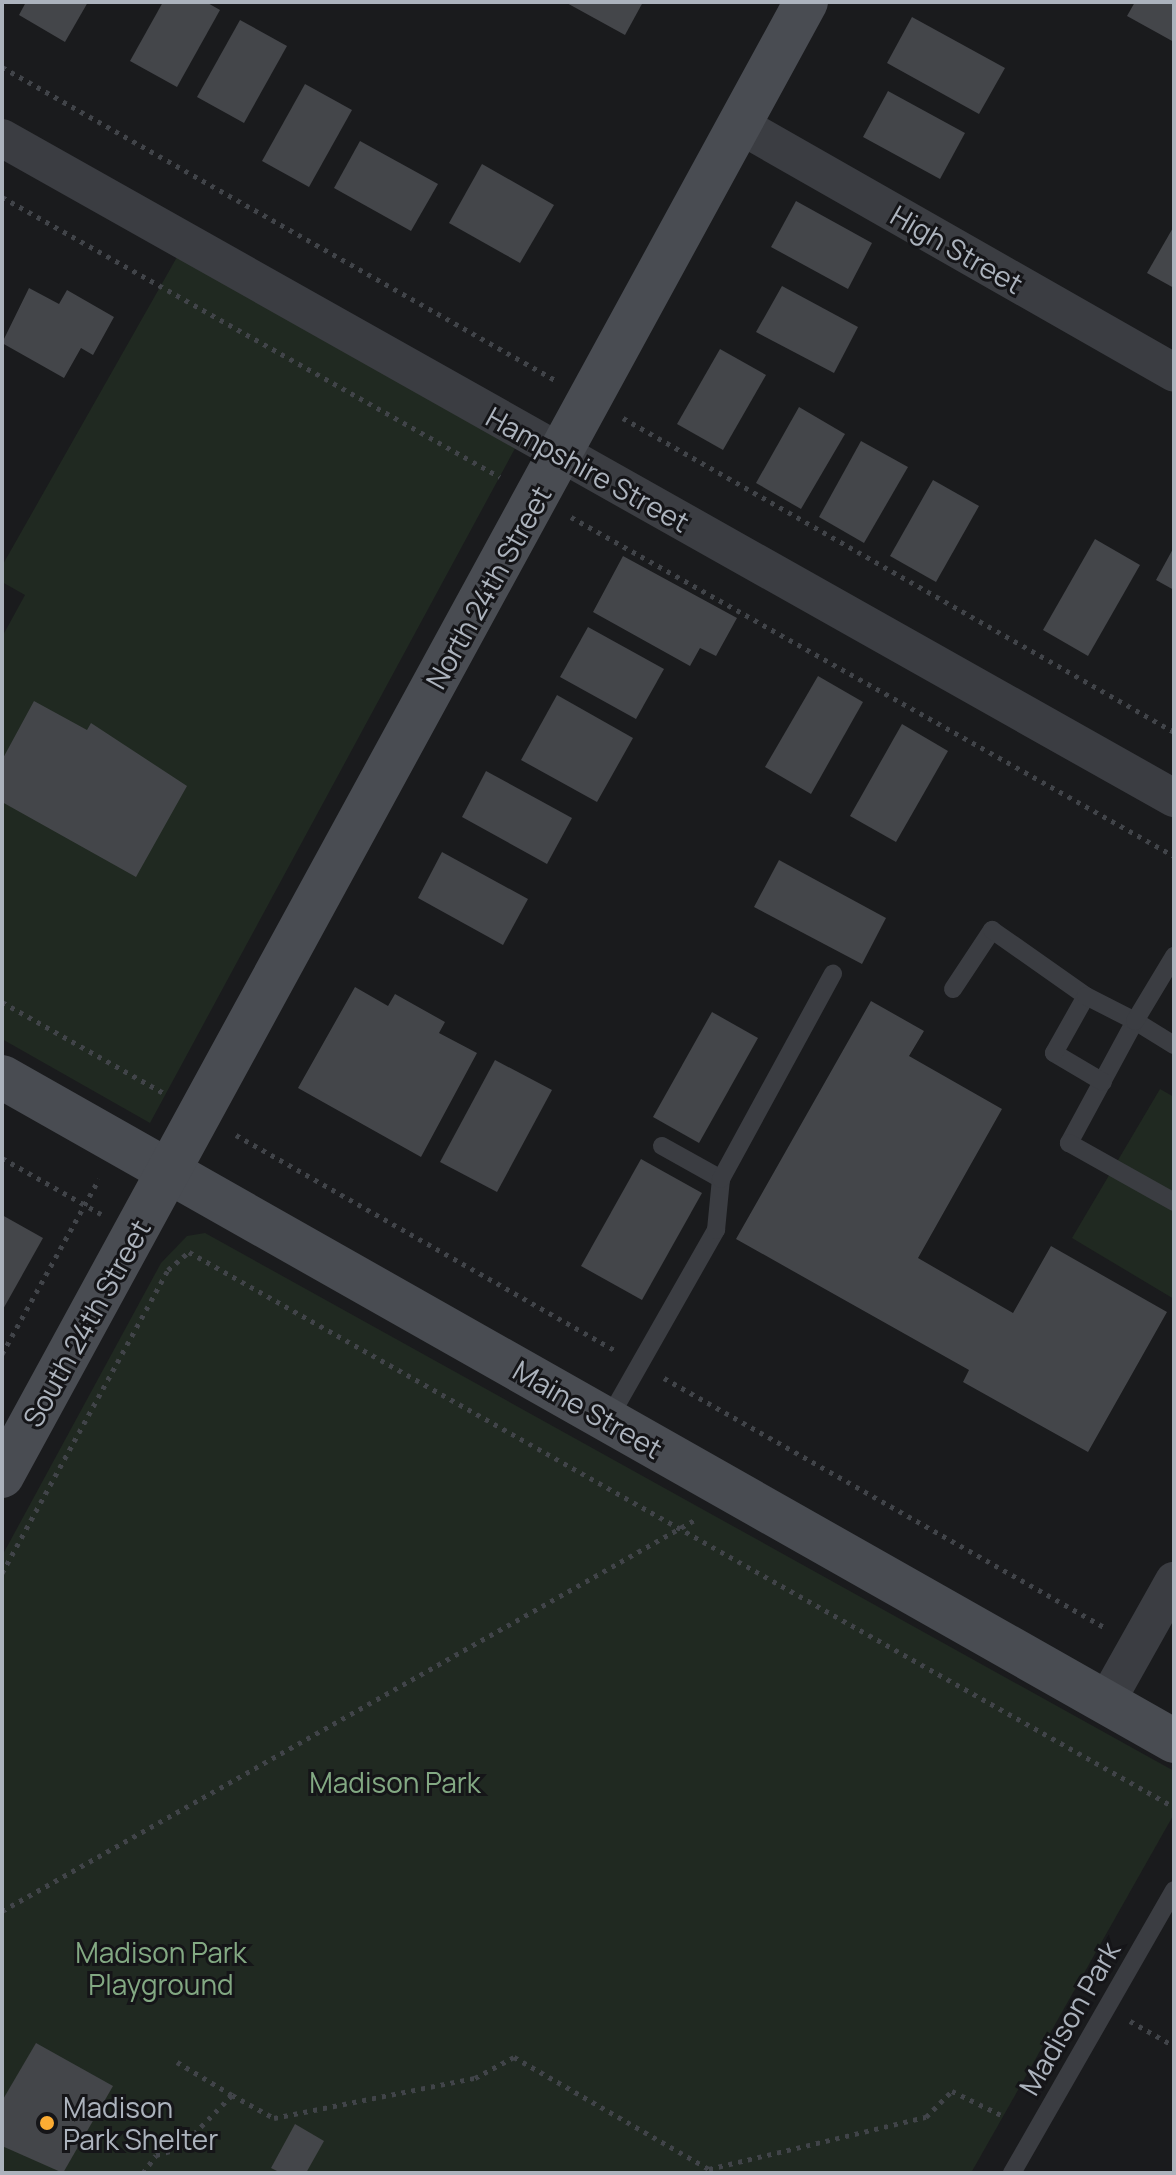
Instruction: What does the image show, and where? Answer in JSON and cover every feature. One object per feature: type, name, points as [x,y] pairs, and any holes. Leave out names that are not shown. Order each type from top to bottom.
[{"type":"main road","name":"North 24th Street","points":[[169,1171],[806,2]]},
{"type":"main road","name":"Maine Street","points":[[2,1077],[1174,1741]]},
{"type":"main road","name":"South 24th Street","points":[[2,1476],[169,1171]]},
{"type":"street","name":"High Street","points":[[740,125],[1174,373]]},
{"type":"street","name":"Hampshire Street","points":[[2,138],[1174,798]]},
{"type":"street","points":[[1106,1702],[1174,1581]]},
{"type":"lane","points":[[953,989],[992,930],[1086,996],[1174,1045]]},
{"type":"lane","points":[[1174,956],[1069,1143],[1174,1202]]},
{"type":"lane","points":[[608,1420],[716,1230],[721,1179],[833,974]]},
{"type":"lane","points":[[1086,996],[1054,1053],[1103,1082]]},
{"type":"lane","points":[[662,1146],[721,1179]]},
{"type":"lane","name":"Madison Park","points":[[1012,2173],[1174,1890]]},
{"type":"path","points":[[2,197],[1174,856]]},
{"type":"path","points":[[2,1002],[1137,1646]]},
{"type":"path","points":[[2,1354],[119,1143]]},
{"type":"path","points":[[2,1158],[179,1257],[202,1255],[1174,1807]]},
{"type":"path","points":[[2,1573],[179,1257]]},
{"type":"path","points":[[2,1911],[739,1495]]},
{"type":"path","points":[[1107,2008],[1174,2046]]},
{"type":"path","points":[[177,2062],[274,2118],[475,2078],[517,2057],[709,2169],[926,2117],[952,2091],[1003,2116]]},
{"type":"path","points":[[143,2173],[156,2155],[180,2148],[232,2095]]},
{"type":"green space","points":[[181,250],[519,441],[150,1123],[2,1039],[2,637],[25,595],[2,582],[2,566]]},
{"type":"green space","points":[[1160,1089],[1174,1097],[1174,1299],[1072,1238]]},
{"type":"green space","name":"Madison Park","points":[[205,1233],[1174,1771],[1174,1814],[971,2173],[2,2173],[2,1556],[161,1263],[187,1236]]},
{"type":"building","points":[[26,2],[88,2],[65,42],[19,15]]},
{"type":"building","points":[[163,2],[206,2],[220,10],[177,87],[130,61]]},
{"type":"building","points":[[565,2],[643,2],[625,35]]},
{"type":"building","points":[[1135,2],[1174,2],[1174,42],[1127,16]]},
{"type":"building","points":[[912,17],[1005,68],[979,114],[887,63]]},
{"type":"building","points":[[240,20],[287,46],[244,123],[197,97]]},
{"type":"building","points":[[305,84],[352,110],[309,187],[262,161]]},
{"type":"building","points":[[888,91],[965,133],[940,179],[863,137]]},
{"type":"building","points":[[360,141],[438,184],[411,231],[334,188]]},
{"type":"building","points":[[482,164],[554,205],[520,263],[449,223]]},
{"type":"building","points":[[796,201],[872,243],[848,289],[771,247]]},
{"type":"building","points":[[1174,226],[1174,288],[1147,273]]},
{"type":"building","points":[[782,286],[858,327],[834,373],[756,332]]},
{"type":"building","points":[[29,288],[59,304],[67,290],[114,317],[93,355],[81,348],[64,378],[2,343]]},
{"type":"building","points":[[720,349],[766,375],[723,450],[677,424]]},
{"type":"building","points":[[799,407],[845,434],[801,509],[756,483]]},
{"type":"building","points":[[861,441],[908,467],[864,543],[819,517]]},
{"type":"building","points":[[933,480],[979,506],[936,582],[890,556]]},
{"type":"building","points":[[1095,539],[1140,565],[1088,656],[1043,630]]},
{"type":"building","points":[[1174,547],[1174,590],[1156,580]]},
{"type":"building","points":[[623,556],[737,618],[716,656],[700,648],[690,666],[593,612]]},
{"type":"building","points":[[588,627],[664,669],[636,719],[560,677]]},
{"type":"building","points":[[818,676],[863,702],[811,794],[765,767]]},
{"type":"building","points":[[557,695],[633,738],[597,802],[521,760]]},
{"type":"building","points":[[34,701],[87,730],[91,723],[187,786],[136,877],[2,802],[2,760]]},
{"type":"building","points":[[902,724],[948,751],[896,842],[850,816]]},
{"type":"building","points":[[486,771],[572,818],[547,864],[462,817]]},
{"type":"building","points":[[442,852],[528,899],[503,945],[418,898]]},
{"type":"building","points":[[779,860],[886,918],[862,964],[754,907]]},
{"type":"building","points":[[355,987],[388,1006],[395,994],[445,1022],[439,1033],[477,1053],[421,1157],[298,1088]]},
{"type":"building","points":[[871,1001],[924,1031],[909,1056],[1002,1109],[918,1258],[1013,1313],[1051,1246],[1167,1312],[1088,1452],[963,1382],[969,1370],[736,1239]]},
{"type":"building","points":[[712,1012],[758,1038],[699,1143],[653,1117]]},
{"type":"building","points":[[495,1060],[552,1090],[497,1192],[440,1162]]},
{"type":"building","points":[[641,1159],[702,1193],[642,1300],[581,1266]]},
{"type":"building","points":[[2,1215],[43,1238],[2,1311]]},
{"type":"building","name":"Madison Park Shelter","points":[[36,2043],[113,2086],[63,2173],[2,2146],[2,2101]]},
{"type":"building","points":[[295,2124],[324,2141],[306,2173],[281,2173],[271,2168]]},
{"type":"place","name":"Madison Park Shelter","points":[[47,2123]]},
{"type":"park label","name":"Madison Park Playground","points":[[161,1968]]}]
